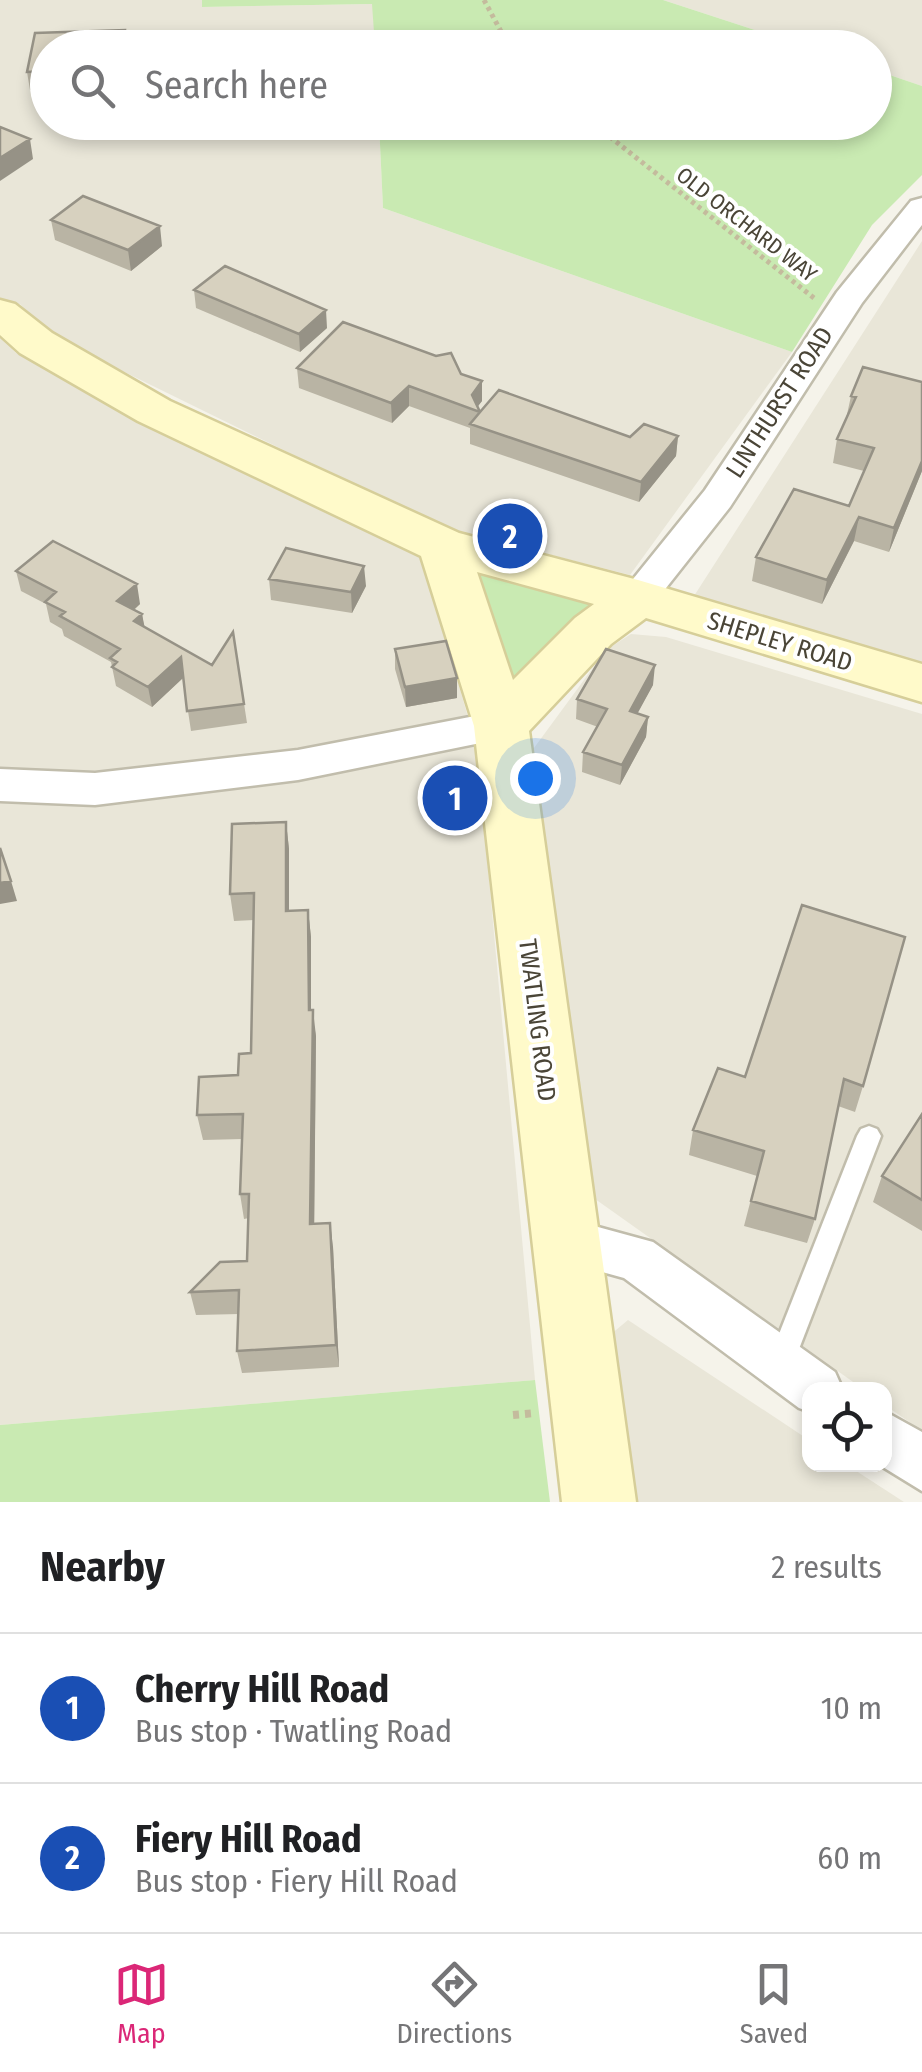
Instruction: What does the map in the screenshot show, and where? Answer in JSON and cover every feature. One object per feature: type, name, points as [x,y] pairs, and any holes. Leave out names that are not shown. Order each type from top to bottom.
[{"type":"street","name":"LINTHURST ROAD","points":[[638,598],[739,468],[836,314],[890,241],[922,207]]},
{"type":"street","name":"SHEPLEY ROAD","points":[[0,313],[36,343],[154,411],[443,546],[638,598],[922,683]]},
{"type":"street","name":"TWATLING ROAD","points":[[443,546],[500,726],[599,1502]]},
{"type":"street","points":[[0,786],[95,789],[280,767],[500,726],[592,630],[638,598]]},
{"type":"street","points":[[566,1241],[636,1258],[798,1377]]},
{"type":"street","points":[[892,1443],[922,1464]]},
{"type":"lane","points":[[798,1377],[869,1136]]},
{"type":"path","points":[[484,0],[500,30]]},
{"type":"path","name":"OLD ORCHARD WAY","points":[[614,140],[836,314]]},
{"type":"shaded area","points":[[0,0],[202,0],[203,7],[373,4],[374,30],[30,30],[30,140],[380,140],[383,208],[792,352],[630,575],[441,527],[49,335],[20,304],[0,311]]},
{"type":"shaded area","points":[[663,0],[922,0],[922,86],[892,76],[892,30],[755,30]]},
{"type":"shaded area","points":[[922,241],[922,664],[694,596]]},
{"type":"shaded area","points":[[0,338],[16,353],[188,444],[421,555],[477,748],[535,1380],[0,1425]]},
{"type":"shaded area","points":[[631,634],[666,637],[922,714],[922,1431],[892,1410],[892,1382],[853,1382],[581,1189],[534,748],[606,650]]},
{"type":"shaded area","points":[[628,1320],[802,1435],[802,1472],[858,1472],[904,1502],[634,1502],[610,1335]]},
{"type":"green space","points":[[202,0],[663,0],[755,30],[374,30],[372,4],[202,7]]},
{"type":"green space","points":[[892,76],[922,86],[922,175],[872,225],[792,352],[383,208],[380,140],[892,140]]},
{"type":"green space","points":[[482,571],[598,604],[519,680],[509,675],[475,577]]},
{"type":"green space","points":[[535,1380],[550,1502],[0,1502],[0,1425]]},
{"type":"building","points":[[0,127],[30,139],[0,158]]},
{"type":"building","points":[[83,196],[160,226],[128,250],[51,220]]},
{"type":"building","points":[[225,266],[326,310],[299,334],[194,290]]},
{"type":"building","points":[[343,322],[436,356],[451,353],[461,374],[482,381],[472,395],[480,412],[409,386],[391,403],[297,368]]},
{"type":"building","points":[[863,367],[922,382],[922,461],[894,528],[859,517],[827,580],[756,557],[794,489],[849,506],[874,448],[837,439],[856,397],[851,396]]},
{"type":"building","points":[[499,390],[630,437],[644,424],[678,436],[641,482],[470,424]]},
{"type":"building","points":[[53,541],[137,584],[117,601],[142,614],[134,621],[212,665],[233,632],[244,704],[187,711],[181,657],[148,687],[112,667],[117,662],[110,658],[120,649],[60,616],[65,612],[45,602],[56,592],[16,571]]},
{"type":"building","points":[[286,548],[364,566],[351,592],[269,579]]},
{"type":"building","points":[[446,641],[457,678],[405,687],[395,649]]},
{"type":"building","points":[[606,649],[655,665],[630,711],[648,717],[622,765],[583,752],[607,709],[577,699]]},
{"type":"building","points":[[286,822],[286,911],[308,910],[309,1010],[313,1010],[310,1224],[330,1223],[336,1345],[237,1351],[239,1290],[190,1292],[220,1262],[247,1261],[249,1194],[240,1194],[243,1114],[197,1115],[199,1077],[238,1075],[239,1054],[251,1053],[254,893],[230,894],[232,824]]},
{"type":"building","points":[[0,848],[11,881],[0,883]]},
{"type":"building","points":[[802,905],[905,937],[863,1086],[844,1079],[815,1219],[751,1201],[764,1151],[693,1130],[718,1068],[745,1077]]},
{"type":"building","points":[[922,1114],[922,1200],[882,1176]]},
{"type":"place","name":"Fiery Hill Road","points":[[510,536]]},
{"type":"place","name":"Cherry Hill Road","points":[[455,798]]}]
